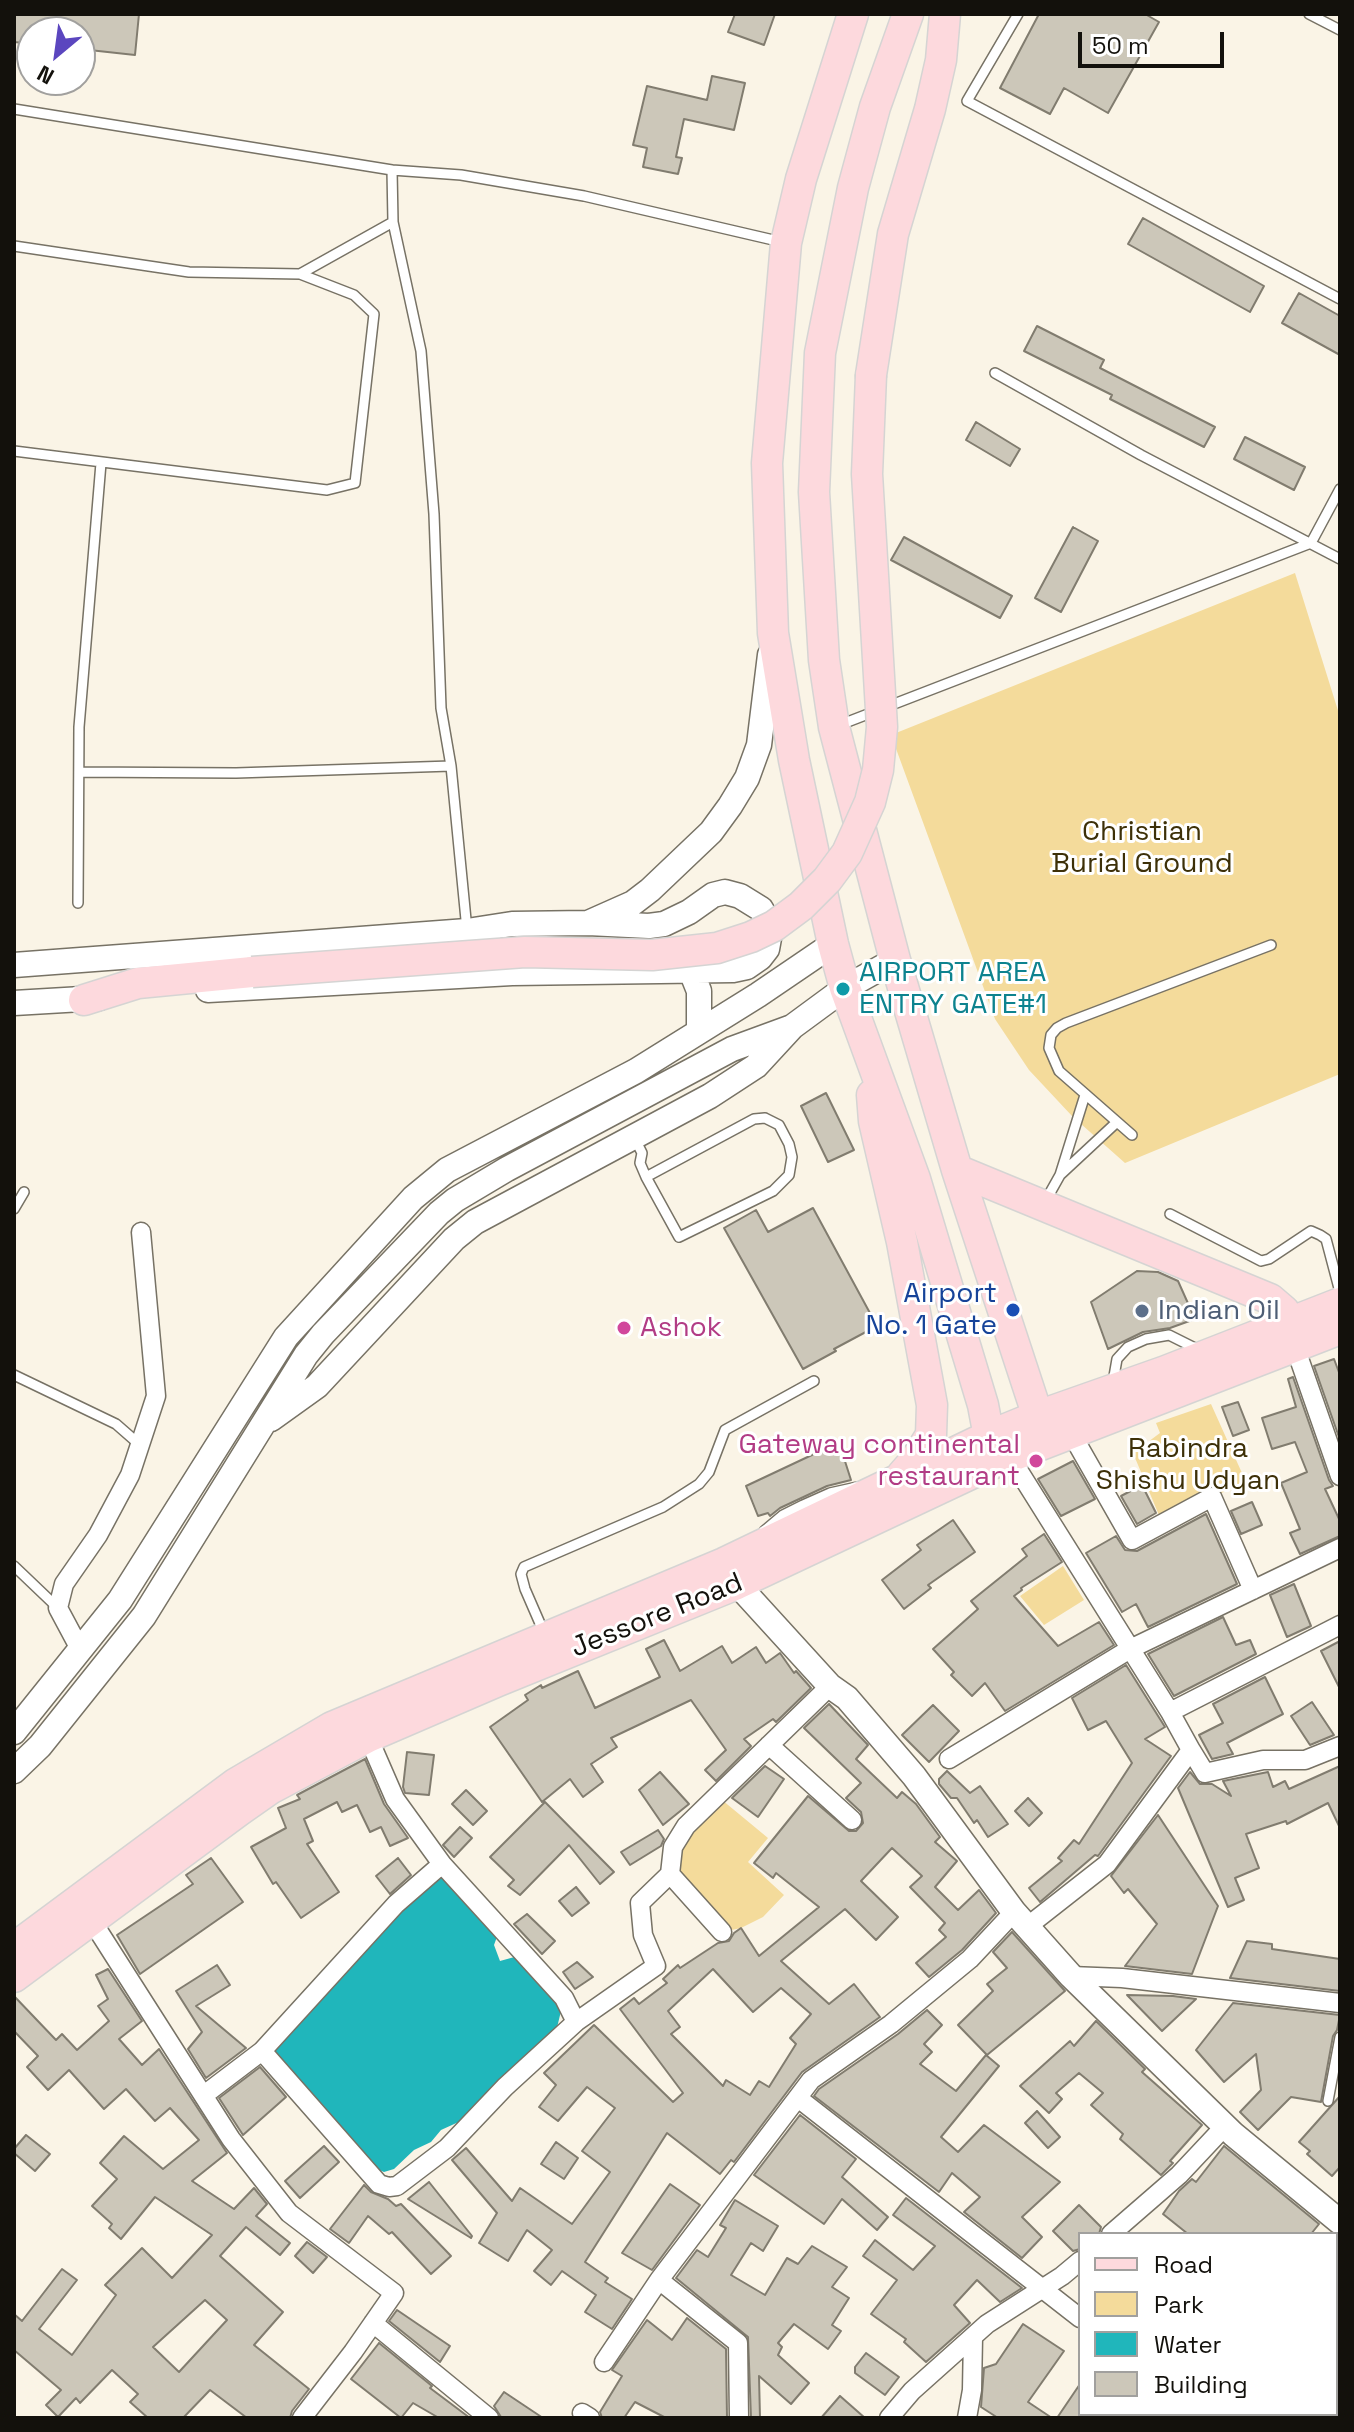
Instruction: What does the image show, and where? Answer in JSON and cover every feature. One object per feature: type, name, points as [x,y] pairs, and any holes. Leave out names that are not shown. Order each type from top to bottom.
[{"type":"main road","points":[[853,14],[801,179],[786,243],[768,448],[768,540],[773,633],[794,760],[845,988],[915,1179],[998,1452],[1292,1335],[1340,1303]]},
{"type":"main road","points":[[908,14],[875,107],[853,188],[820,353],[814,492],[824,660],[834,727],[895,960],[957,1170],[1052,1430]]},
{"type":"main road","points":[[84,1000],[138,983],[252,972],[525,952],[652,955],[717,948],[763,932],[801,906],[827,880],[847,853],[865,814],[878,770],[882,727],[867,474],[871,375],[893,234],[930,109],[941,60],[945,14]]},
{"type":"main road","points":[[875,1063],[872,1084],[874,1121],[902,1242],[932,1405],[931,1435],[916,1459],[887,1485]]},
{"type":"main road","points":[[957,1170],[1270,1299],[1284,1311],[1292,1335]]},
{"type":"main road","points":[[1052,1430],[1114,1390],[1204,1356],[1292,1335],[1340,1329]]},
{"type":"main road","name":"Jessore Road","points":[[14,1948],[235,1784],[290,1750],[369,1710],[759,1546],[887,1485],[998,1452]]},
{"type":"main road","name":"Jessore Road","points":[[14,1977],[270,1789],[368,1737],[737,1584],[998,1452]]},
{"type":"street","points":[[588,923],[633,903],[650,890],[711,832],[730,806],[747,778],[759,745],[773,633]]},
{"type":"street","points":[[14,965],[467,931],[512,924],[649,926],[664,924],[689,912],[713,895],[725,892],[740,896],[761,909],[768,921],[769,938],[767,949],[760,958],[747,967],[733,970],[512,973],[14,1003]]},
{"type":"street","points":[[14,1732],[120,1600],[286,1337],[413,1198],[447,1170],[636,1071],[833,944]]},
{"type":"street","points":[[259,1428],[317,1386],[454,1239],[475,1222],[710,1096],[748,1071],[792,1027],[845,988],[895,960]]},
{"type":"street","points":[[691,971],[699,991],[699,1031]]},
{"type":"street","points":[[14,1771],[40,1746],[144,1616],[306,1355],[439,1213],[455,1200],[732,1049],[792,1027]]},
{"type":"street","points":[[81,1651],[58,1608],[64,1584],[98,1535],[130,1475],[156,1396],[141,1232]]},
{"type":"street","points":[[1292,1335],[1340,1476]]},
{"type":"street","points":[[1052,1430],[1132,1540],[1212,1497],[1253,1590]]},
{"type":"street","points":[[998,1452],[1130,1649],[1205,1773],[1263,1760],[1305,1760],[1340,1746]]},
{"type":"street","points":[[949,1759],[1130,1649],[1340,1548]]},
{"type":"street","points":[[737,1584],[830,1686],[847,1698],[914,1776],[1021,1919],[1071,1976],[1226,2125],[1340,2222]]},
{"type":"street","points":[[1170,1712],[1340,1625]]},
{"type":"street","points":[[262,2051],[379,2184],[397,2186],[447,2148],[505,2087],[576,2022],[656,1966],[643,1935],[640,1903],[670,1874],[673,1847],[686,1826],[830,1686]]},
{"type":"street","points":[[368,1737],[395,1799],[442,1864],[564,1998],[576,2022]]},
{"type":"street","points":[[769,1745],[852,1820]]},
{"type":"street","points":[[604,2362],[659,2280],[811,2080],[891,2024],[1021,1919],[1107,1864],[1191,1750]]},
{"type":"street","points":[[204,2095],[262,2051],[396,1904],[442,1864]]},
{"type":"street","points":[[670,1874],[722,1932]]},
{"type":"street","points":[[92,1921],[231,2139],[289,2213],[394,2293],[302,2418]]},
{"type":"street","points":[[1071,1976],[1122,1978],[1340,2003]]},
{"type":"street","points":[[798,2098],[1078,2316]]},
{"type":"street","points":[[1113,2232],[1179,2175],[1226,2125]]},
{"type":"street","points":[[889,2418],[912,2391],[987,2324],[1078,2262]]},
{"type":"street","points":[[659,2280],[738,2343],[739,2418]]},
{"type":"street","points":[[373,2323],[489,2418]]},
{"type":"street","points":[[967,2418],[972,2390],[973,2337]]},
{"type":"lane","points":[[1018,14],[967,101],[1340,299]]},
{"type":"lane","points":[[1309,14],[1340,30]]},
{"type":"lane","points":[[14,109],[392,170],[461,175],[584,196],[786,243]]},
{"type":"lane","points":[[392,170],[393,222],[421,351],[434,514],[441,708],[451,766],[467,931]]},
{"type":"lane","points":[[300,274],[393,222]]},
{"type":"lane","points":[[14,246],[189,272],[300,274],[354,295],[374,314],[355,483],[327,490],[14,451]]},
{"type":"lane","points":[[995,373],[1141,455],[1340,559]]},
{"type":"lane","points":[[78,903],[79,727],[101,463]]},
{"type":"lane","points":[[834,727],[1311,543],[1340,489]]},
{"type":"lane","points":[[79,772],[236,773],[451,766]]},
{"type":"lane","points":[[1132,1135],[1059,1071],[1049,1048],[1051,1035],[1057,1028],[1271,945]]},
{"type":"lane","points":[[1043,1206],[1060,1175],[1085,1095]]},
{"type":"lane","points":[[629,1138],[642,1153],[640,1163],[646,1177],[679,1237],[773,1191],[789,1175],[792,1157],[779,1125],[765,1118],[754,1119],[646,1177]]},
{"type":"lane","points":[[1060,1175],[1117,1122]]},
{"type":"lane","points":[[14,1209],[24,1192]]},
{"type":"lane","points":[[1170,1214],[1261,1261],[1269,1259],[1311,1231],[1320,1235],[1326,1239],[1340,1292]]},
{"type":"lane","points":[[14,1375],[116,1424],[140,1445]]},
{"type":"lane","points":[[547,1637],[525,1589],[521,1574],[524,1567],[663,1507],[699,1484],[709,1472],[725,1430],[814,1381]]},
{"type":"lane","points":[[14,1566],[58,1608]]},
{"type":"lane","points":[[1328,2101],[1340,2037]]},
{"type":"green space","name":"Christian Burial Ground","points":[[1295,573],[1340,717],[1340,1074],[1125,1163],[1072,1116],[1029,1070],[995,1019],[891,735]]},
{"type":"green space","name":"Rabindra Shishu Udyan","points":[[1211,1404],[1246,1482],[1161,1520],[1133,1453],[1160,1433],[1156,1423]]},
{"type":"green space","points":[[1063,1566],[1084,1600],[1044,1625],[1020,1596]]},
{"type":"green space","points":[[716,1795],[768,1838],[748,1862],[784,1895],[763,1917],[741,1928],[722,1932],[670,1874],[673,1847]]},
{"type":"water","points":[[442,1877],[498,1934],[494,1945],[500,1961],[518,1956],[557,1995],[561,2011],[555,2036],[463,2120],[441,2130],[431,2142],[414,2150],[394,2169],[384,2172],[377,2169],[267,2052],[428,1882]]},
{"type":"building","points":[[14,14],[139,14],[135,55],[96,51],[96,16],[16,16],[14,42]]},
{"type":"building","points":[[735,14],[775,14],[764,45],[728,32]]},
{"type":"building","points":[[1039,14],[1145,14],[1159,22],[1108,113],[1064,88],[1050,114],[1000,88]]},
{"type":"building","points":[[712,76],[745,83],[734,130],[684,119],[676,157],[682,158],[678,174],[643,167],[647,148],[633,145],[647,86],[707,100]]},
{"type":"building","points":[[1143,218],[1264,286],[1250,312],[1128,244]]},
{"type":"building","points":[[1299,293],[1340,316],[1340,355],[1282,323]]},
{"type":"building","points":[[1037,326],[1104,360],[1100,368],[1215,427],[1204,447],[1110,399],[1112,395],[1024,351]]},
{"type":"building","points":[[976,422],[1020,449],[1010,466],[966,440]]},
{"type":"building","points":[[1245,437],[1305,467],[1294,490],[1234,459]]},
{"type":"building","points":[[1073,527],[1098,541],[1061,612],[1035,598]]},
{"type":"building","points":[[904,537],[1012,596],[1000,618],[891,560]]},
{"type":"building","points":[[826,1093],[854,1150],[828,1162],[801,1106]]},
{"type":"building","points":[[813,1208],[877,1326],[803,1369],[724,1228],[756,1210],[768,1232]]},
{"type":"building","name":"Indian Oil","points":[[1137,1271],[1158,1272],[1178,1281],[1195,1319],[1170,1328],[1143,1332],[1108,1349],[1091,1302]]},
{"type":"building","points":[[1334,1359],[1340,1375],[1340,1440],[1314,1366]]},
{"type":"building","points":[[1293,1377],[1333,1486],[1325,1489],[1340,1521],[1340,1536],[1300,1554],[1290,1533],[1300,1529],[1281,1483],[1307,1472],[1295,1442],[1272,1449],[1262,1418],[1296,1407],[1288,1379]]},
{"type":"building","points":[[1238,1402],[1249,1430],[1233,1436],[1222,1407]]},
{"type":"building","points":[[831,1446],[843,1455],[851,1480],[827,1486],[780,1508],[770,1516],[768,1513],[758,1516],[746,1486]]},
{"type":"building","points":[[1073,1461],[1095,1499],[1061,1516],[1038,1479]]},
{"type":"building","points":[[1142,1485],[1156,1513],[1137,1524],[1121,1496]]},
{"type":"building","points":[[1252,1502],[1262,1525],[1241,1534],[1231,1511]]},
{"type":"building","points":[[1206,1514],[1237,1584],[1148,1627],[1136,1604],[1122,1612],[1086,1553],[1116,1536],[1125,1550],[1137,1551]]},
{"type":"building","points":[[953,1520],[975,1552],[928,1585],[931,1588],[904,1609],[882,1580],[921,1550],[917,1545]]},
{"type":"building","points":[[1044,1534],[1062,1562],[1021,1588],[1014,1596],[1058,1646],[1099,1622],[1114,1645],[1005,1711],[985,1683],[972,1696],[951,1675],[954,1672],[933,1649],[978,1609],[971,1601],[1027,1556],[1022,1549]]},
{"type":"building","points":[[1294,1584],[1311,1626],[1287,1637],[1270,1595]]},
{"type":"building","points":[[1223,1617],[1236,1645],[1250,1640],[1256,1654],[1174,1696],[1148,1654]]},
{"type":"building","points":[[664,1640],[680,1671],[722,1646],[732,1663],[756,1647],[766,1663],[780,1653],[794,1673],[796,1671],[811,1688],[776,1722],[773,1719],[744,1739],[751,1746],[716,1781],[705,1770],[726,1750],[691,1700],[611,1738],[617,1747],[591,1764],[603,1782],[583,1797],[570,1779],[542,1802],[490,1727],[528,1700],[525,1695],[541,1685],[542,1688],[578,1671],[595,1708],[660,1677],[646,1649]]},
{"type":"building","points":[[1340,1641],[1340,1689],[1321,1651]]},
{"type":"building","points":[[1126,1665],[1165,1727],[1145,1739],[1171,1756],[1098,1856],[1095,1855],[1040,1902],[1029,1888],[1062,1861],[1058,1858],[1074,1840],[1079,1844],[1132,1763],[1106,1721],[1088,1730],[1072,1698]]},
{"type":"building","points":[[1265,1677],[1283,1714],[1227,1743],[1233,1754],[1212,1759],[1199,1735],[1223,1723],[1213,1704]]},
{"type":"building","points":[[1312,1702],[1334,1735],[1310,1745],[1291,1716]]},
{"type":"building","points":[[829,1704],[868,1745],[856,1759],[897,1798],[902,1792],[916,1804],[940,1837],[935,1842],[957,1861],[935,1887],[958,1910],[979,1890],[996,1913],[962,1950],[929,1977],[916,1963],[946,1937],[939,1930],[945,1923],[910,1887],[922,1876],[892,1848],[861,1881],[898,1917],[876,1940],[845,1909],[781,1961],[829,2004],[854,1984],[880,2017],[802,2072],[734,2162],[731,2160],[720,2174],[667,2133],[585,2262],[608,2278],[605,2282],[632,2299],[612,2329],[585,2312],[596,2295],[562,2271],[551,2285],[534,2271],[552,2250],[527,2230],[508,2261],[479,2243],[497,2213],[452,2160],[466,2148],[512,2201],[520,2188],[572,2224],[610,2172],[582,2151],[615,2108],[587,2087],[558,2121],[539,2107],[556,2085],[544,2073],[594,2025],[673,2102],[683,2093],[620,2009],[634,1998],[639,2004],[667,1983],[663,1979],[678,1965],[680,1968],[718,1943],[729,1941],[741,1928],[759,1956],[819,1907],[776,1873],[773,1878],[754,1863],[808,1796],[849,1831],[856,1831],[863,1823],[861,1812],[846,1798],[861,1783],[804,1728]],"holes":[[[713,1969],[753,2012],[781,1988],[811,2014],[790,2038],[796,2044],[769,2087],[759,2081],[750,2095],[726,2080],[723,2086],[671,2034],[680,2027],[668,2011]]]},
{"type":"building","points":[[933,1705],[959,1731],[929,1762],[902,1735]]},
{"type":"building","points":[[407,1752],[434,1755],[429,1795],[405,1793]]},
{"type":"building","points":[[365,1759],[384,1804],[408,1838],[390,1846],[381,1827],[370,1832],[357,1805],[342,1812],[337,1802],[304,1819],[313,1841],[307,1844],[339,1892],[301,1918],[276,1882],[273,1884],[251,1847],[286,1828],[278,1808],[300,1799],[297,1795]]},
{"type":"building","points":[[765,1766],[784,1779],[758,1817],[732,1798]]},
{"type":"building","points":[[1340,1766],[1340,1828],[1328,1803],[1287,1824],[1286,1821],[1246,1834],[1259,1868],[1235,1878],[1244,1900],[1228,1907],[1178,1788],[1190,1772],[1200,1784],[1212,1784],[1231,1796],[1223,1781],[1268,1772],[1273,1787],[1285,1781],[1289,1789]]},
{"type":"building","points":[[947,1771],[970,1793],[980,1786],[1008,1824],[988,1837],[957,1798],[951,1798],[939,1784],[939,1779]]},
{"type":"building","points":[[660,1772],[689,1804],[663,1825],[639,1790]]},
{"type":"building","points":[[466,1790],[487,1811],[473,1825],[452,1804]]},
{"type":"building","points":[[1028,1798],[1042,1813],[1029,1826],[1015,1811]]},
{"type":"building","points":[[545,1802],[614,1872],[600,1884],[569,1845],[520,1895],[508,1886],[514,1880],[490,1857]]},
{"type":"building","points":[[1158,1815],[1218,1906],[1192,1974],[1125,1966],[1157,1924],[1128,1889],[1124,1893],[1111,1876]]},
{"type":"building","points":[[460,1827],[472,1838],[454,1857],[443,1845]]},
{"type":"building","points":[[658,1830],[664,1839],[661,1846],[630,1865],[621,1852]]},
{"type":"building","points":[[211,1858],[243,1902],[140,1974],[117,1935],[193,1884],[186,1875]]},
{"type":"building","points":[[398,1858],[411,1875],[390,1894],[376,1876]]},
{"type":"building","points":[[576,1887],[589,1903],[572,1916],[559,1901]]},
{"type":"building","points":[[527,1914],[555,1941],[542,1954],[514,1924]]},
{"type":"building","points":[[1012,1932],[1065,1991],[987,2055],[958,2025],[993,1991],[987,1984],[1007,1968],[993,1952]]},
{"type":"building","points":[[1247,1941],[1272,1944],[1272,1949],[1340,1959],[1340,1991],[1230,1978]]},
{"type":"building","points":[[577,1962],[593,1977],[575,1989],[563,1972]]},
{"type":"building","points":[[217,1965],[230,1985],[196,2006],[246,2048],[206,2078],[188,2049],[202,2032],[176,1991]]},
{"type":"building","points":[[108,1969],[142,2021],[119,2039],[142,2065],[159,2049],[227,2153],[192,2181],[234,2209],[254,2188],[267,2204],[256,2216],[290,2243],[280,2255],[246,2227],[220,2256],[283,2312],[254,2345],[309,2389],[290,2418],[247,2418],[210,2390],[183,2418],[148,2418],[130,2402],[138,2394],[112,2370],[80,2403],[76,2398],[58,2417],[46,2405],[61,2390],[14,2350],[14,2314],[22,2321],[62,2269],[77,2280],[39,2329],[72,2355],[116,2295],[105,2285],[142,2248],[172,2278],[212,2235],[155,2197],[121,2239],[109,2228],[112,2224],[92,2206],[117,2179],[100,2163],[124,2136],[163,2169],[199,2140],[170,2108],[155,2121],[126,2089],[104,2109],[69,2070],[48,2090],[27,2067],[38,2056],[14,2031],[14,1996],[56,2040],[62,2034],[77,2050],[109,2021],[98,2006],[108,1999],[96,1975]],"holes":[[[205,2300],[227,2320],[179,2372],[153,2347]]]},
{"type":"building","points":[[1127,1995],[1173,1996],[1196,1999],[1162,2031]]},
{"type":"building","points":[[1233,2003],[1340,2015],[1321,2102],[1291,2097],[1258,2130],[1240,2112],[1261,2090],[1256,2054],[1224,2082],[1196,2050]]},
{"type":"building","points":[[927,2010],[942,2025],[924,2044],[932,2052],[920,2064],[956,2091],[986,2055],[999,2066],[941,2137],[958,2152],[984,2125],[1060,2182],[1022,2217],[1042,2237],[1022,2258],[964,2212],[980,2197],[952,2173],[939,2192],[814,2096],[819,2089]]},
{"type":"building","points":[[1096,2021],[1145,2069],[1142,2072],[1202,2125],[1161,2175],[1120,2139],[1123,2134],[1091,2105],[1103,2093],[1079,2073],[1056,2093],[1062,2099],[1049,2113],[1020,2086],[1070,2041],[1074,2046]]},
{"type":"building","points":[[260,2067],[286,2097],[243,2135],[219,2098]]},
{"type":"building","points":[[1340,2096],[1340,2167],[1332,2176],[1307,2154],[1310,2151],[1299,2142]]},
{"type":"building","points":[[1037,2111],[1060,2137],[1048,2148],[1025,2123]]},
{"type":"building","points":[[800,2115],[856,2159],[842,2177],[888,2217],[877,2230],[842,2199],[824,2224],[754,2175]]},
{"type":"building","points":[[26,2135],[50,2154],[35,2171],[14,2153]]},
{"type":"building","points":[[556,2142],[578,2158],[564,2179],[541,2164]]},
{"type":"building","points":[[324,2146],[339,2162],[300,2198],[285,2181]]},
{"type":"building","points":[[1224,2146],[1319,2224],[1313,2232],[1186,2232],[1163,2214],[1179,2191],[1192,2179],[1196,2182]]},
{"type":"building","points":[[429,2182],[472,2236],[471,2238],[408,2199]]},
{"type":"building","points":[[670,2184],[700,2205],[652,2270],[622,2253]]},
{"type":"building","points":[[364,2185],[396,2206],[401,2204],[451,2256],[431,2274],[392,2232],[389,2234],[368,2216],[349,2243],[330,2229]]},
{"type":"building","points":[[906,2198],[1022,2288],[1000,2302],[977,2280],[954,2305],[970,2323],[926,2362],[904,2342],[906,2339],[871,2314],[897,2280],[863,2256],[875,2240],[913,2270],[935,2246],[893,2215]]},
{"type":"building","points":[[735,2200],[778,2226],[763,2251],[751,2243],[731,2275],[765,2295],[787,2258],[798,2264],[812,2246],[847,2267],[832,2287],[849,2298],[832,2325],[841,2331],[828,2349],[794,2324],[778,2343],[782,2347],[778,2355],[809,2383],[791,2404],[759,2376],[760,2418],[751,2418],[748,2337],[676,2278],[697,2250],[708,2257],[726,2228],[720,2225]]},
{"type":"building","points":[[1079,2205],[1101,2227],[1100,2232],[1078,2232],[1078,2250],[1073,2251],[1053,2231]]},
{"type":"building","points":[[307,2242],[327,2257],[313,2273],[295,2256]]},
{"type":"building","points":[[397,2310],[450,2346],[440,2362],[389,2321]]},
{"type":"building","points":[[687,2318],[726,2349],[727,2418],[666,2418],[635,2402],[624,2418],[602,2418],[600,2412],[622,2376],[612,2370],[647,2320],[672,2340]]},
{"type":"building","points":[[1023,2324],[1064,2351],[1028,2402],[1052,2418],[998,2418],[981,2407],[984,2368],[996,2364]]},
{"type":"building","points":[[379,2343],[470,2418],[439,2418],[413,2403],[401,2418],[351,2379]]},
{"type":"building","points":[[866,2353],[899,2377],[885,2395],[855,2373],[855,2367]]},
{"type":"building","points":[[1078,2387],[1080,2418],[1057,2418]]},
{"type":"building","points":[[504,2392],[543,2418],[501,2417],[494,2406]]},
{"type":"building","points":[[840,2396],[865,2418],[821,2418]]},
{"type":"place","name":"AIRPORT AREA ENTRY GATE#1","points":[[843,989]]},
{"type":"place","name":"Airport No. 1 Gate","points":[[1013,1310]]},
{"type":"place","name":"Indian Oil","points":[[1142,1311]]},
{"type":"place","name":"Ashok","points":[[624,1328]]},
{"type":"place","name":"Gateway continental restaurant","points":[[1036,1461]]}]
